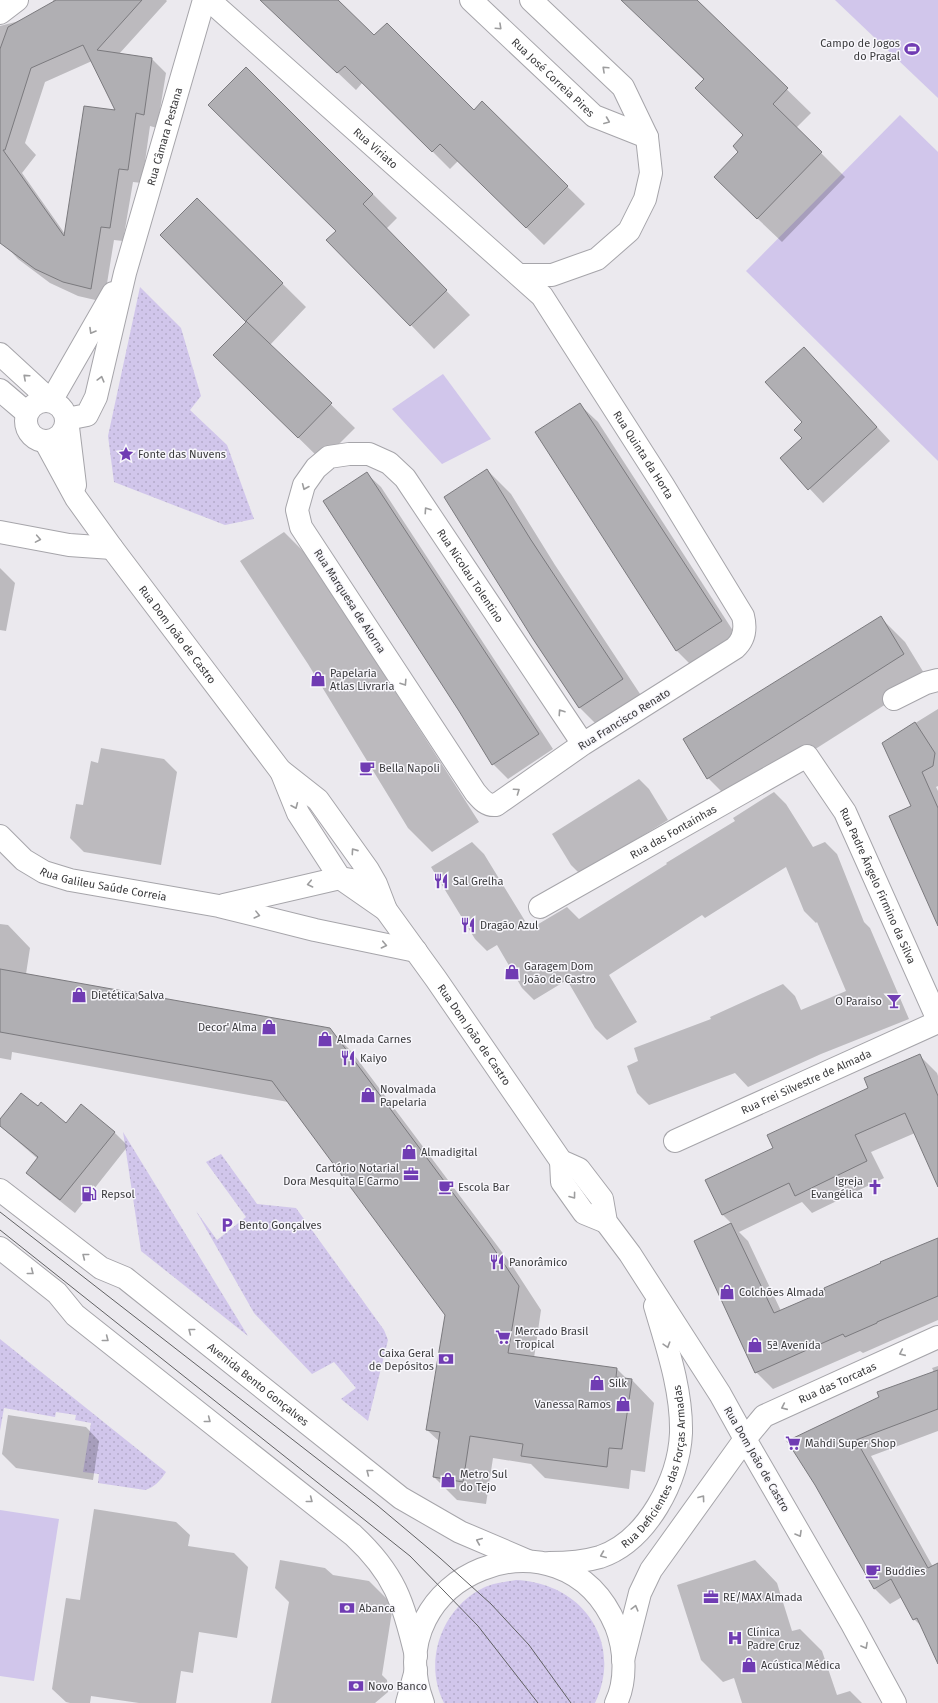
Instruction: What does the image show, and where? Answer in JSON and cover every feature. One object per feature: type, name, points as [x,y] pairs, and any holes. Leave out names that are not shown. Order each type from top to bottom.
[{"type":"street","points":[[0,13],[17,0]]},
{"type":"street","name":"Rua Câmara Pestana","points":[[67,420],[87,415],[96,397],[125,273],[204,0]]},
{"type":"street","name":"Rua Viriato","points":[[209,0],[542,296]]},
{"type":"street","name":"Rua José Correia Pires","points":[[471,0],[594,116],[647,137]]},
{"type":"street","points":[[520,275],[552,275],[597,258],[629,231],[645,199],[651,173],[647,137],[624,87],[531,0]]},
{"type":"street","name":"Rua Câmara Pestana","points":[[51,401],[125,273]]},
{"type":"street","name":"Rua Quinta da Horta","points":[[542,296],[659,479],[743,616]]},
{"type":"street","points":[[0,354],[51,401]]},
{"type":"street","points":[[0,390],[27,413]]},
{"type":"street","points":[[44,400],[51,401],[56,403],[64,410],[67,420],[63,432],[58,437],[45,441],[32,435],[27,428],[27,413],[37,402],[44,400]]},
{"type":"street","name":"Rua Dom João de Castro","points":[[67,420],[76,498]]},
{"type":"street","name":"Rua Dom João de Castro","points":[[45,441],[76,498],[280,770],[298,813],[340,878],[386,910]]},
{"type":"street","name":"Rua Nicolau Tolentino","points":[[329,457],[349,454],[369,454],[389,462],[405,478],[583,744]]},
{"type":"street","name":"Rua Marquesa de Alorna","points":[[329,457],[316,468],[304,485],[297,510],[302,527],[483,802]]},
{"type":"street","points":[[0,532],[70,544],[112,548]]},
{"type":"street","name":"Rua Francisco Renato","points":[[483,802],[492,806],[496,805],[583,744],[735,648],[740,644],[744,633],[745,627],[743,616]]},
{"type":"street","points":[[894,699],[926,683],[938,680]]},
{"type":"street","name":"Rua das Fontaínhas","points":[[540,907],[807,756]]},
{"type":"street","name":"Rua Padre Ângelo Firmino da Silva","points":[[807,756],[845,812],[938,1021]]},
{"type":"street","name":"Rua Dom João de Castro","points":[[280,770],[318,800],[368,870],[376,884],[386,910],[561,1161],[579,1169],[602,1199],[606,1222],[630,1254],[720,1394],[744,1439],[852,1624],[896,1703]]},
{"type":"street","name":"Rua Galileu Saúde Correia","points":[[0,836],[24,860],[44,872],[70,880],[219,906],[315,930],[416,952]]},
{"type":"street","name":"Rua Galileu Saúde Correia","points":[[219,906],[340,878],[376,884]]},
{"type":"street","name":"Rua Frei Silvestre de Almada","points":[[675,1141],[938,1021]]},
{"type":"street","name":"Avenida Bento Gonçalves","points":[[0,1190],[101,1268],[125,1278],[401,1498],[460,1532],[535,1562],[567,1572],[590,1588],[607,1608],[619,1633],[623,1660]]},
{"type":"street","points":[[0,1248],[56,1293],[75,1315],[346,1530],[368,1550],[395,1586],[404,1608],[423,1703]]},
{"type":"street","name":"Rua Deficientes das Forças Armadas","points":[[407,1703],[416,1663],[420,1636],[434,1605],[453,1585],[462,1578],[488,1566],[501,1562],[565,1563],[584,1561],[602,1556],[618,1548],[637,1533],[651,1516],[663,1497],[676,1463],[681,1432],[675,1376],[647,1281]]},
{"type":"street","name":"Rua das Torcatas","points":[[744,1439],[764,1416],[938,1337]]},
{"type":"street","points":[[620,1698],[623,1660],[640,1593],[651,1570],[744,1439]]},
{"type":"shaded area","name":"Campo de Jogos do Pragal","points":[[835,0],[938,0],[938,98]]},
{"type":"shaded area","points":[[900,115],[938,152],[938,461],[746,271]]},
{"type":"shaded area","points":[[140,287],[181,328],[201,396],[190,410],[227,445],[254,519],[225,525],[114,482],[108,436]]},
{"type":"shaded area","points":[[443,374],[491,439],[442,464],[392,409]]},
{"type":"shaded area","points":[[123,1132],[248,1336],[141,1251]]},
{"type":"shaded area","points":[[221,1154],[257,1204],[296,1208],[384,1330],[388,1340],[368,1421],[341,1399],[356,1388],[334,1362],[312,1374],[254,1313],[196,1211],[217,1240],[246,1217],[206,1162]]},
{"type":"shaded area","points":[[0,1339],[166,1472],[159,1481],[152,1487],[145,1490],[98,1483],[99,1474],[83,1472],[91,1423],[75,1420],[76,1415],[56,1412],[55,1417],[4,1408],[0,1431]]},
{"type":"shaded area","points":[[0,1510],[59,1519],[34,1681],[0,1676]]},
{"type":"shaded area","points":[[516,1580],[540,1584],[560,1592],[578,1604],[591,1619],[600,1638],[604,1658],[603,1680],[595,1703],[444,1703],[438,1687],[435,1671],[436,1654],[440,1638],[447,1623],[456,1609],[468,1597],[487,1586]]},
{"type":"building","points":[[56,0],[142,0],[97,50],[152,58],[144,115],[136,113],[128,170],[119,169],[110,228],[101,227],[91,289],[63,282],[35,269],[0,243],[0,49],[8,27]],"holes":[[[83,45],[115,110],[84,106],[64,236],[3,150],[5,150],[31,68]]]},
{"type":"building","points":[[260,0],[338,0],[374,35],[387,23],[474,110],[482,101],[568,186],[526,228],[440,144],[432,152],[345,66],[337,73]]},
{"type":"building","points":[[621,0],[697,0],[788,88],[773,104],[822,152],[757,219],[714,177],[738,152],[733,146],[743,135],[695,88],[704,79]]},
{"type":"building","points":[[246,67],[373,194],[363,204],[447,290],[410,326],[326,240],[336,231],[208,105]]},
{"type":"building","points":[[197,198],[283,283],[246,321],[332,403],[298,438],[213,355],[246,322],[160,235]]},
{"type":"building","points":[[804,347],[877,427],[808,490],[780,458],[802,438],[794,430],[802,422],[765,382]]},
{"type":"building","points":[[580,403],[722,621],[676,651],[535,432]]},
{"type":"building","points":[[487,469],[531,540],[623,679],[579,708],[533,639],[444,497]]},
{"type":"building","points":[[367,472],[539,734],[492,765],[459,711],[323,501]]},
{"type":"building","points":[[881,616],[904,654],[707,779],[683,739]]},
{"type":"building","points":[[915,722],[935,753],[933,766],[922,772],[938,808],[938,926],[889,816],[911,806],[882,743]]},
{"type":"building","points":[[0,969],[330,1028],[488,1240],[519,1286],[508,1353],[617,1368],[616,1377],[632,1379],[622,1449],[609,1448],[607,1467],[521,1456],[523,1444],[470,1436],[463,1482],[433,1477],[440,1432],[426,1430],[445,1315],[272,1081],[0,1032]]},
{"type":"building","points":[[920,1054],[938,1096],[938,1187],[905,1113],[855,1135],[867,1161],[795,1196],[789,1183],[722,1215],[705,1180],[773,1148],[767,1135],[868,1088],[864,1078]]},
{"type":"building","points":[[21,1093],[38,1106],[41,1102],[66,1123],[81,1104],[115,1132],[60,1200],[26,1173],[38,1157],[0,1126],[0,1119]]},
{"type":"building","points":[[731,1223],[774,1313],[825,1291],[824,1288],[881,1263],[880,1262],[938,1238],[938,1296],[845,1337],[843,1334],[755,1373],[694,1241]]},
{"type":"building","points":[[938,1370],[938,1409],[856,1440],[928,1568],[938,1563],[938,1664],[917,1618],[913,1620],[891,1579],[874,1589],[815,1485],[787,1441],[879,1397],[877,1392]]},
{"type":"tram line","points":[[0,1212],[378,1506],[440,1558],[491,1604],[529,1645],[571,1703]]},
{"type":"tram line","points":[[0,1230],[410,1556],[478,1626],[538,1703]]},
{"type":"place","name":"Campo de Jogos do Pragal","points":[[912,49]]},
{"type":"place","name":"Fonte das Nuvens","points":[[126,454]]},
{"type":"place","name":"Papelaria Atlas Livraria","points":[[318,679]]},
{"type":"place","name":"Bella Napoli","points":[[367,768]]},
{"type":"place","name":"Sal Grelha","points":[[441,881]]},
{"type":"place","name":"Dragão Azul","points":[[468,925]]},
{"type":"place","name":"Garagem Dom João de Castro","points":[[512,972]]},
{"type":"place","name":"Dietética Salva","points":[[79,995]]},
{"type":"place","name":"O Paraiso","points":[[894,1001]]},
{"type":"place","name":"Decor' Alma","points":[[269,1027]]},
{"type":"place","name":"Almada Carnes","points":[[325,1039]]},
{"type":"place","name":"Kaiyo","points":[[348,1058]]},
{"type":"place","name":"Novalmada Papelaria","points":[[368,1095]]},
{"type":"place","name":"Almadigital","points":[[409,1152]]},
{"type":"place","name":"Cartório Notarial Dora Mesquita E Carmo","points":[[411,1174]]},
{"type":"place","name":"Escola Bar","points":[[446,1187]]},
{"type":"place","name":"Igreja Evangélica","points":[[875,1187]]},
{"type":"place","name":"Repsol","points":[[89,1194]]},
{"type":"place","name":"Bento Gonçalves","points":[[227,1225]]},
{"type":"place","name":"Panorâmico","points":[[497,1262]]},
{"type":"place","name":"Colchões Almada","points":[[727,1292]]},
{"type":"place","name":"Mercado Brasil Tropical","points":[[503,1337]]},
{"type":"place","name":"5ª Avenida","points":[[755,1345]]},
{"type":"place","name":"Caixa Geral de Depósitos","points":[[446,1359]]},
{"type":"place","name":"Silk","points":[[597,1383]]},
{"type":"place","name":"Vanessa Ramos","points":[[623,1404]]},
{"type":"place","name":"Mahdi Super Shop","points":[[793,1443]]},
{"type":"place","name":"Metro Sul do Tejo","points":[[448,1480]]},
{"type":"place","name":"Buddies","points":[[873,1571]]},
{"type":"place","name":"RE/MAX Almada","points":[[711,1597]]},
{"type":"place","name":"Abanca","points":[[347,1608]]},
{"type":"place","name":"Clínica Padre Cruz","points":[[735,1638]]},
{"type":"place","name":"Acústica Médica","points":[[749,1665]]},
{"type":"place","name":"Novo Banco","points":[[356,1686]]}]
